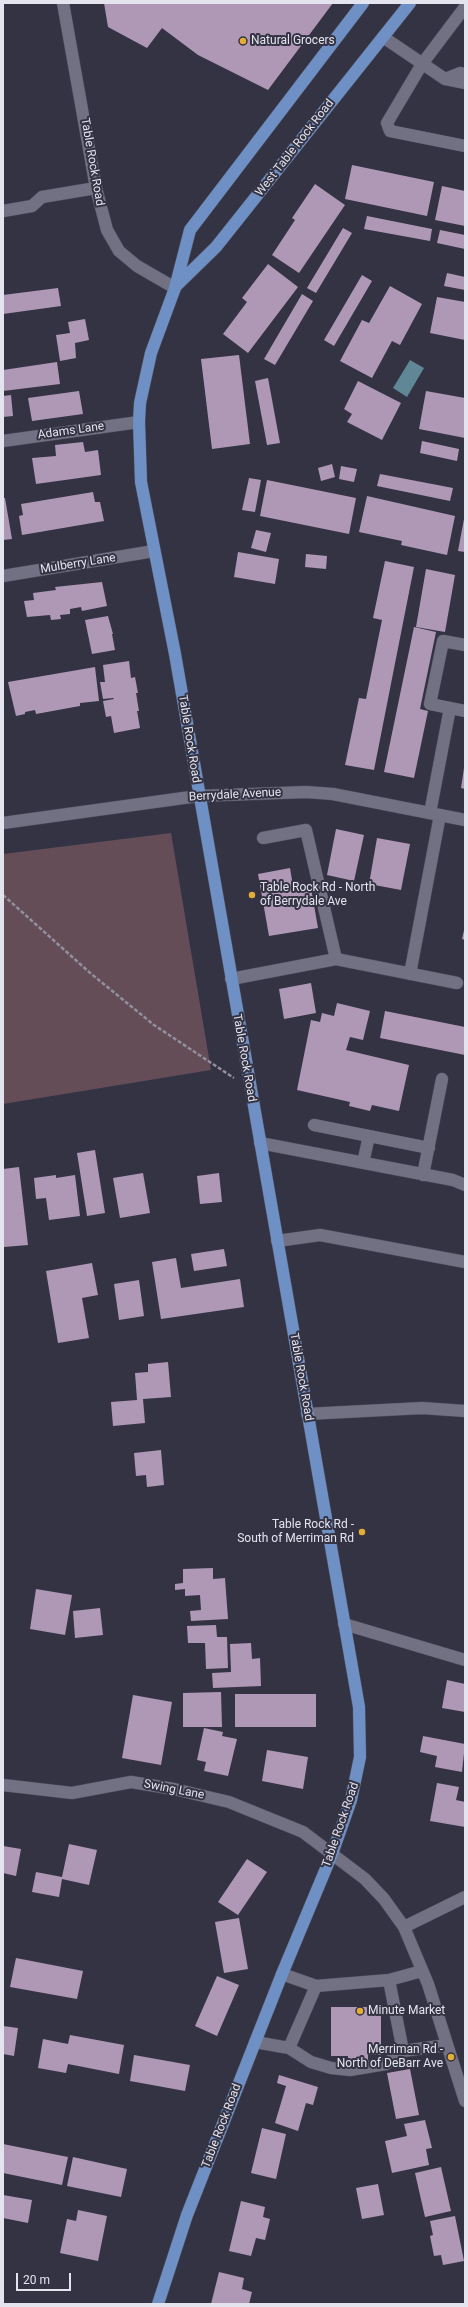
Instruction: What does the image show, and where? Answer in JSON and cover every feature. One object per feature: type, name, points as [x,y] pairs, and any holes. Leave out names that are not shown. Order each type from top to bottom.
[{"type":"main road","name":"West Table Rock Road","points":[[139,422],[140,402],[151,353],[175,288],[190,230],[362,3]]},
{"type":"main road","name":"West Table Rock Road","points":[[175,288],[216,247],[410,3]]},
{"type":"main road","name":"Table Rock Road","points":[[139,422],[141,482],[175,654],[198,796],[359,1707],[360,1757],[351,1800],[332,1854],[282,1974],[187,2215],[158,2304]]},
{"type":"street","name":"Table Rock Road","points":[[63,3],[96,188],[107,230],[118,251],[137,266],[175,288]]},
{"type":"street","points":[[465,7],[422,64],[387,123],[390,131],[465,146]]},
{"type":"street","points":[[383,37],[444,79],[465,84]]},
{"type":"street","points":[[444,79],[460,73],[465,74]]},
{"type":"street","points":[[3,211],[32,206],[42,197],[96,188]]},
{"type":"street","name":"Adams Lane","points":[[3,441],[139,422]]},
{"type":"street","name":"Mulberry Lane","points":[[3,576],[154,552]]},
{"type":"street","points":[[465,645],[443,641],[430,704],[465,711]]},
{"type":"street","points":[[410,974],[450,708]]},
{"type":"street","name":"Berrydale Avenue","points":[[3,824],[198,796],[306,792],[333,794],[465,820]]},
{"type":"street","points":[[263,838],[306,830],[336,959]]},
{"type":"street","points":[[230,979],[336,959],[457,983]]},
{"type":"street","points":[[423,1175],[442,1079]]},
{"type":"street","points":[[314,1125],[429,1148]]},
{"type":"street","points":[[363,1163],[369,1136]]},
{"type":"street","points":[[260,1143],[453,1180],[465,1185]]},
{"type":"street","points":[[277,1241],[320,1236],[465,1262]]},
{"type":"street","points":[[307,1414],[422,1408],[465,1411]]},
{"type":"street","points":[[344,1624],[465,1660]]},
{"type":"street","name":"Swing Lane","points":[[3,1785],[72,1793],[131,1782],[174,1789],[229,1802],[303,1832],[365,1878],[384,1899],[404,1927],[422,1965],[422,1971],[465,2100]]},
{"type":"street","points":[[404,1927],[465,1897]]},
{"type":"street","points":[[282,1974],[316,1986],[389,1980],[422,1971]]},
{"type":"street","points":[[389,1980],[403,2050]]},
{"type":"street","points":[[289,2048],[316,1986]]},
{"type":"street","points":[[255,2042],[289,2048],[311,2062],[331,2068],[350,2070],[386,2064],[403,2050],[447,2045]]},
{"type":"path","points":[[3,895],[89,972],[154,1025],[250,1088]]},
{"type":"shaded area","points":[[171,833],[211,1070],[3,1104],[3,854]]},
{"type":"water","points":[[410,360],[424,368],[407,397],[393,388]]},
{"type":"building","name":"Natural Grocers","points":[[104,3],[333,3],[268,90],[198,55],[162,28],[147,48],[108,27]]},
{"type":"building","points":[[352,165],[434,182],[427,216],[345,199]]},
{"type":"building","points":[[315,184],[345,205],[299,273],[272,255],[295,220],[292,218]]},
{"type":"building","points":[[442,186],[465,191],[465,226],[435,220]]},
{"type":"building","points":[[367,216],[432,229],[430,241],[364,229]]},
{"type":"building","points":[[343,228],[352,233],[316,293],[307,288]]},
{"type":"building","points":[[440,230],[465,235],[465,249],[437,243]]},
{"type":"building","points":[[268,264],[298,287],[248,353],[223,334],[247,302],[242,298]]},
{"type":"building","points":[[447,273],[465,277],[465,290],[444,286]]},
{"type":"building","points":[[362,275],[372,281],[334,346],[324,340]]},
{"type":"building","points":[[390,286],[422,304],[400,345],[392,341],[372,378],[340,361],[362,320],[369,323]]},
{"type":"building","points":[[58,288],[61,306],[3,314],[3,295]]},
{"type":"building","points":[[302,294],[313,301],[275,365],[264,359]]},
{"type":"building","points":[[437,297],[465,302],[465,340],[430,333]]},
{"type":"building","points":[[85,319],[89,340],[75,343],[76,358],[60,361],[56,335],[70,333],[68,322]]},
{"type":"building","points":[[239,355],[250,444],[212,449],[201,359]]},
{"type":"building","points":[[57,362],[60,384],[3,391],[3,370]]},
{"type":"building","points":[[268,378],[280,443],[267,445],[255,381]]},
{"type":"building","points":[[358,381],[401,403],[382,440],[347,422],[352,414],[344,409]]},
{"type":"building","points":[[79,391],[83,414],[32,421],[28,398]]},
{"type":"building","points":[[426,391],[465,398],[465,438],[419,429]]},
{"type":"building","points":[[11,395],[13,416],[3,417],[3,396]]},
{"type":"building","points":[[422,441],[459,449],[457,461],[420,453]]},
{"type":"building","points":[[83,442],[85,452],[98,450],[101,475],[36,484],[32,458],[56,456],[55,445]]},
{"type":"building","points":[[332,464],[335,477],[321,481],[318,468]]},
{"type":"building","points":[[341,466],[357,469],[354,482],[339,479]]},
{"type":"building","points":[[380,474],[453,488],[450,501],[377,486]]},
{"type":"building","points":[[249,478],[261,480],[255,512],[242,510]]},
{"type":"building","points":[[267,480],[356,498],[349,534],[260,516]]},
{"type":"building","points":[[93,492],[95,502],[100,502],[104,521],[22,535],[19,516],[23,515],[21,504]]},
{"type":"building","points":[[367,496],[455,516],[447,555],[401,545],[402,541],[359,532]]},
{"type":"building","points":[[3,498],[5,498],[12,539],[3,540]]},
{"type":"building","points":[[465,519],[465,552],[458,551]]},
{"type":"building","points":[[256,530],[271,533],[266,552],[251,548]]},
{"type":"building","points":[[238,552],[279,559],[275,584],[234,577]]},
{"type":"building","points":[[306,554],[327,556],[326,569],[305,567]]},
{"type":"building","points":[[385,561],[414,567],[374,770],[345,765],[359,698],[366,699],[382,620],[373,618]]},
{"type":"building","points":[[426,569],[455,575],[445,632],[416,627]]},
{"type":"building","points":[[102,582],[107,606],[82,611],[81,607],[70,609],[70,614],[60,615],[61,619],[51,620],[50,615],[27,617],[24,601],[34,600],[33,593],[56,590],[55,587]]},
{"type":"building","points":[[108,616],[113,634],[115,650],[92,654],[85,620]]},
{"type":"building","points":[[414,627],[436,632],[420,709],[428,711],[414,778],[384,772]]},
{"type":"building","points":[[129,661],[131,678],[135,677],[138,693],[136,693],[139,711],[137,711],[140,728],[114,733],[111,716],[106,717],[103,701],[114,699],[103,699],[100,682],[105,682],[103,665]]},
{"type":"building","points":[[95,667],[99,701],[80,703],[80,706],[36,714],[35,710],[16,716],[8,682]]},
{"type":"building","points":[[465,768],[465,789],[461,788]]},
{"type":"building","points":[[336,829],[364,835],[354,881],[327,875]]},
{"type":"building","points":[[377,838],[410,844],[401,890],[369,884]]},
{"type":"building","points":[[290,868],[294,892],[311,888],[318,928],[269,936],[258,874]]},
{"type":"building","points":[[465,926],[465,940],[462,939]]},
{"type":"building","points":[[311,983],[316,1013],[284,1019],[279,989]]},
{"type":"building","points":[[337,1003],[370,1011],[363,1040],[350,1037],[346,1050],[409,1065],[399,1111],[372,1105],[370,1111],[349,1106],[350,1102],[297,1090],[311,1020],[320,1022],[322,1013],[334,1016]]},
{"type":"building","points":[[385,1011],[465,1027],[465,1055],[380,1038]]},
{"type":"building","points":[[95,1150],[105,1213],[87,1216],[77,1153]]},
{"type":"building","points":[[19,1167],[28,1245],[4,1247],[3,1169]]},
{"type":"building","points":[[143,1173],[150,1213],[120,1218],[113,1178]]},
{"type":"building","points":[[219,1173],[222,1202],[200,1204],[197,1176]]},
{"type":"building","points":[[56,1175],[56,1178],[75,1175],[80,1216],[49,1220],[46,1198],[36,1199],[34,1178]]},
{"type":"building","points":[[224,1249],[227,1266],[194,1271],[191,1254]]},
{"type":"building","points":[[176,1258],[181,1288],[240,1279],[244,1307],[161,1319],[152,1262]]},
{"type":"building","points":[[92,1263],[98,1295],[82,1298],[89,1338],[58,1343],[46,1271]]},
{"type":"building","points":[[139,1280],[144,1316],[119,1320],[114,1284]]},
{"type":"building","points":[[168,1362],[171,1397],[143,1399],[145,1423],[113,1426],[111,1402],[137,1400],[135,1373],[148,1372],[148,1364]]},
{"type":"building","points":[[161,1450],[164,1485],[147,1487],[146,1475],[136,1476],[134,1453]]},
{"type":"building","points":[[213,1568],[213,1579],[225,1578],[228,1619],[191,1621],[190,1611],[201,1610],[200,1595],[185,1596],[185,1589],[175,1590],[175,1584],[183,1583],[183,1569]]},
{"type":"building","points":[[36,1589],[72,1595],[65,1635],[30,1629]]},
{"type":"building","points":[[100,1608],[103,1635],[75,1638],[73,1611]]},
{"type":"building","points":[[216,1625],[217,1637],[227,1637],[228,1668],[206,1669],[205,1643],[188,1643],[187,1626]]},
{"type":"building","points":[[251,1643],[252,1659],[260,1658],[261,1686],[213,1688],[212,1673],[231,1672],[230,1644]]},
{"type":"building","points":[[447,1680],[465,1684],[465,1712],[442,1708]]},
{"type":"building","points":[[221,1692],[222,1727],[183,1727],[183,1693]]},
{"type":"building","points":[[235,1694],[316,1694],[316,1727],[235,1727]]},
{"type":"building","points":[[133,1695],[172,1702],[161,1765],[122,1758]]},
{"type":"building","points":[[204,1728],[223,1732],[222,1736],[237,1739],[228,1776],[204,1771],[206,1762],[197,1760]]},
{"type":"building","points":[[423,1736],[465,1744],[462,1772],[435,1767],[437,1756],[420,1752]]},
{"type":"building","points":[[267,1750],[308,1757],[303,1789],[262,1781]]},
{"type":"building","points":[[437,1783],[459,1787],[456,1800],[465,1802],[465,1827],[430,1821]]},
{"type":"building","points":[[69,1844],[97,1850],[89,1885],[62,1879],[59,1897],[32,1892],[36,1872],[62,1877]]},
{"type":"building","points":[[3,1846],[21,1849],[16,1876],[3,1873]]},
{"type":"building","points":[[247,1859],[267,1872],[238,1915],[218,1902]]},
{"type":"building","points":[[239,1918],[248,1969],[224,1973],[215,1922]]},
{"type":"building","points":[[16,1958],[83,1971],[77,1999],[10,1987]]},
{"type":"building","points":[[217,1976],[239,1985],[217,2036],[195,2026]]},
{"type":"building","points":[[331,2007],[381,2007],[381,2055],[368,2055],[368,2060],[348,2060],[348,2056],[331,2056]]},
{"type":"building","points":[[3,2026],[18,2028],[14,2056],[3,2054]]},
{"type":"building","points":[[70,2035],[124,2045],[119,2074],[68,2064],[66,2073],[38,2068],[43,2039],[68,2044]]},
{"type":"building","points":[[134,2055],[190,2065],[185,2091],[130,2081]]},
{"type":"building","points":[[410,2069],[419,2115],[396,2119],[387,2073]]},
{"type":"building","points":[[279,2075],[318,2087],[313,2105],[306,2103],[298,2131],[275,2123],[286,2086],[277,2083]]},
{"type":"building","points":[[425,2120],[432,2148],[426,2149],[429,2165],[392,2173],[385,2141],[407,2136],[404,2124]]},
{"type":"building","points":[[262,2128],[286,2134],[276,2179],[251,2173]]},
{"type":"building","points":[[3,2144],[68,2157],[62,2185],[3,2173]]},
{"type":"building","points":[[73,2157],[127,2169],[121,2197],[67,2186]]},
{"type":"building","points":[[441,2167],[451,2211],[425,2217],[415,2173]]},
{"type":"building","points":[[378,2184],[384,2215],[362,2219],[356,2188]]},
{"type":"building","points":[[3,2195],[32,2200],[28,2223],[3,2218]]},
{"type":"building","points":[[241,2201],[265,2207],[263,2217],[270,2219],[265,2240],[256,2238],[251,2256],[229,2251]]},
{"type":"building","points":[[78,2210],[107,2216],[98,2261],[60,2253],[67,2219],[76,2221]]},
{"type":"building","points":[[455,2216],[464,2261],[443,2265],[441,2255],[434,2256],[430,2236],[433,2235],[430,2221]]},
{"type":"building","points":[[219,2272],[244,2278],[242,2289],[252,2292],[249,2304],[211,2304]]},
{"type":"place","name":"Natural Grocers","points":[[243,41]]},
{"type":"place","name":"Table Rock Rd - North of Berrydale Ave","points":[[252,895]]},
{"type":"place","name":"Table Rock Rd - South of Merriman Rd","points":[[362,1532]]},
{"type":"place","name":"Minute Market","points":[[360,2011]]},
{"type":"place","name":"Merriman Rd - North of DeBarr Ave","points":[[451,2057]]}]
